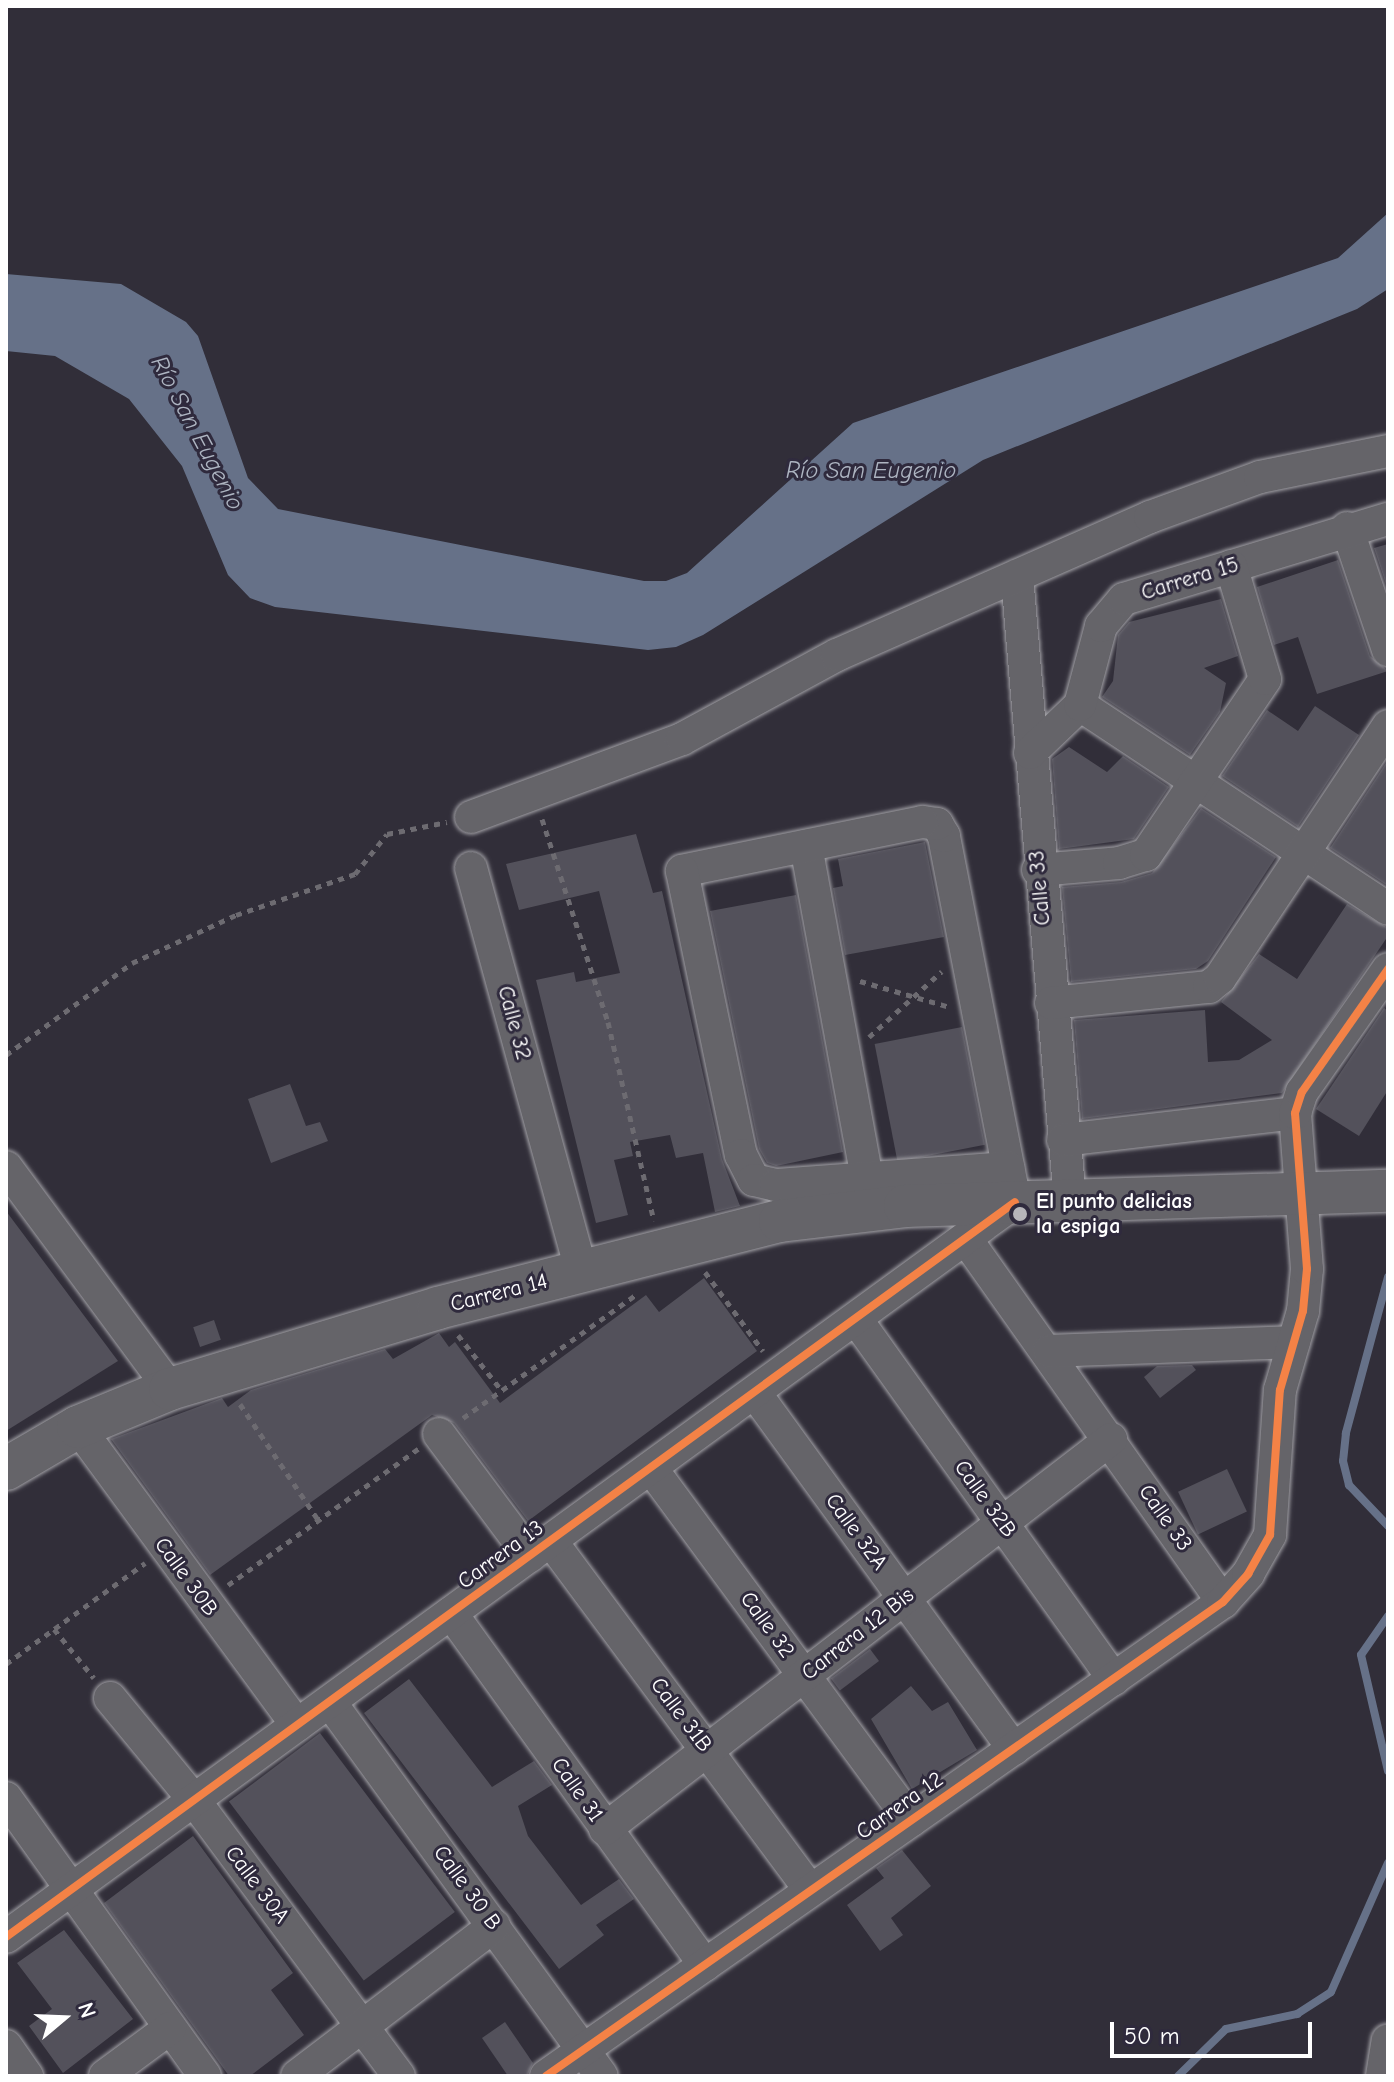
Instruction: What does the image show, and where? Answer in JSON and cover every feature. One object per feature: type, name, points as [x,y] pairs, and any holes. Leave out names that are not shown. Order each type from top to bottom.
[{"type":"main road","name":"Carrera 14","points":[[6,1469],[78,1427],[170,1389],[438,1308],[661,1250],[848,1210],[1012,1185]]},
{"type":"main road","points":[[1012,1185],[1070,1200],[1377,1191]]},
{"type":"street","points":[[471,817],[682,739],[837,655],[1124,527],[1260,477],[1388,451]]},
{"type":"street","name":"Carrera 15","points":[[1080,705],[1101,626],[1124,599],[1347,528],[1388,519]]},
{"type":"street","points":[[1347,528],[1388,650]]},
{"type":"street","points":[[1038,870],[1119,863],[1146,855],[1265,679],[1231,566]]},
{"type":"street","name":"Calle 33","points":[[1017,576],[1038,870],[1070,1200]]},
{"type":"street","points":[[1030,753],[1080,705],[1388,909]]},
{"type":"street","points":[[1051,1003],[1209,987],[1306,852],[1388,726]]},
{"type":"street","points":[[922,822],[937,824],[944,836],[1012,1185],[867,1179],[776,1185],[754,1180],[741,1155],[682,871],[806,846],[922,822]]},
{"type":"street","points":[[806,846],[867,1179]]},
{"type":"street","name":"Calle 32","points":[[471,868],[581,1271]]},
{"type":"street","points":[[1049,1351],[1294,1342],[1307,1269],[1295,1113],[1302,1092],[1388,969]]},
{"type":"street","points":[[1063,1140],[1295,1113]]},
{"type":"street","points":[[6,1167],[170,1389]]},
{"type":"street","name":"Carrera 13","points":[[6,1937],[966,1239],[1012,1185]]},
{"type":"street","name":"Calle 33","points":[[966,1239],[1049,1351],[1223,1602]]},
{"type":"street","name":"Calle 32B","points":[[856,1319],[1114,1679]]},
{"type":"street","name":"Carrera 12","points":[[546,2076],[593,2063],[705,1965],[1223,1602],[1263,1553],[1270,1535],[1280,1390],[1294,1342]]},
{"type":"street","name":"Calle 32A","points":[[755,1393],[1014,1749]]},
{"type":"street","name":"Calle 30B","points":[[78,1427],[297,1725]]},
{"type":"street","name":"Calle 31B","points":[[439,1434],[541,1549],[707,1751],[810,1890]]},
{"type":"street","name":"Carrera 12 Bis","points":[[605,1829],[1111,1439]]},
{"type":"street","name":"Calle 32","points":[[651,1468],[911,1821]]},
{"type":"street","name":"Calle 31","points":[[451,1613],[705,1965]]},
{"type":"street","name":"Calle 30A","points":[[110,1698],[194,1800],[399,2076]]},
{"type":"street","name":"Calle 30 B","points":[[330,1702],[593,2063]]},
{"type":"street","points":[[6,1798],[205,2076]]},
{"type":"street","points":[[297,2076],[494,1926]]},
{"type":"street","points":[[105,2076],[170,2028]]},
{"type":"street","points":[[1382,2076],[1388,2040]]},
{"type":"street","points":[[6,2046],[27,2076]]},
{"type":"path","points":[[535,795],[608,1022],[661,1250]]},
{"type":"path","points":[[6,1055],[132,963],[236,915],[355,874],[387,834],[471,817]]},
{"type":"path","points":[[846,1060],[911,997],[966,951]]},
{"type":"path","points":[[830,972],[978,1014]]},
{"type":"path","points":[[701,1266],[781,1374]]},
{"type":"path","points":[[438,1308],[502,1391]]},
{"type":"path","points":[[219,1373],[319,1521]]},
{"type":"path","points":[[6,1664],[165,1548]]},
{"type":"path","points":[[54,1629],[110,1698]]},
{"type":"water","name":"Río San Eugenio","points":[[1388,213],[1388,289],[1357,309],[983,460],[703,635],[676,647],[648,650],[275,607],[250,598],[228,575],[182,466],[129,399],[55,356],[6,351],[6,274],[121,284],[186,322],[198,336],[248,478],[278,509],[644,581],[666,581],[687,573],[853,423],[1338,258]]},
{"type":"building","points":[[1388,544],[1388,590],[1374,548]]},
{"type":"building","points":[[1338,560],[1370,656],[1388,671],[1317,694],[1298,637],[1274,645],[1257,587]]},
{"type":"building","points":[[1221,599],[1238,656],[1204,668],[1226,683],[1220,712],[1190,755],[1102,697],[1113,681],[1118,635],[1129,622]]},
{"type":"building","points":[[1315,706],[1359,735],[1298,827],[1222,776],[1267,710],[1298,731]]},
{"type":"building","points":[[1069,747],[1107,772],[1123,756],[1169,787],[1134,839],[1059,849],[1052,759]]},
{"type":"building","points":[[1388,760],[1388,886],[1330,848]]},
{"type":"building","points":[[1201,808],[1276,857],[1208,961],[1196,969],[1071,982],[1062,887],[1121,882],[1152,873]]},
{"type":"building","points":[[636,834],[653,893],[662,891],[722,1159],[740,1206],[715,1212],[703,1153],[676,1158],[670,1135],[630,1142],[633,1156],[614,1160],[628,1215],[596,1223],[536,980],[574,972],[576,982],[620,973],[599,891],[519,910],[506,864]]},
{"type":"building","points":[[925,842],[944,937],[845,955],[833,888],[843,886],[838,859]]},
{"type":"building","points":[[796,895],[843,1152],[776,1166],[767,1163],[759,1149],[710,911]]},
{"type":"building","points":[[1347,904],[1388,928],[1388,936],[1282,1093],[1082,1119],[1074,1020],[1205,1010],[1208,1062],[1239,1060],[1272,1040],[1221,1002],[1259,954],[1297,979]]},
{"type":"building","points":[[1384,1008],[1388,1011],[1388,1090],[1359,1136],[1316,1109]]},
{"type":"building","points":[[962,1027],[985,1145],[898,1162],[875,1044]]},
{"type":"building","points":[[290,1084],[306,1126],[320,1122],[328,1141],[271,1163],[248,1099]]},
{"type":"building","points":[[6,1211],[118,1361],[6,1431]]},
{"type":"building","points":[[704,1278],[757,1351],[528,1521],[454,1423],[432,1415],[210,1575],[111,1439],[222,1398],[228,1407],[251,1390],[385,1349],[393,1359],[439,1333],[449,1347],[455,1342],[500,1403],[646,1295],[659,1312]]},
{"type":"building","points":[[214,1320],[221,1340],[200,1347],[193,1327]]},
{"type":"building","points":[[1192,1365],[1196,1370],[1160,1398],[1144,1377],[1157,1366]]},
{"type":"building","points":[[1227,1469],[1247,1512],[1198,1534],[1178,1492]]},
{"type":"building","points":[[870,1649],[879,1661],[840,1690],[831,1678]]},
{"type":"building","points":[[409,1679],[492,1787],[534,1761],[552,1785],[518,1806],[528,1836],[581,1905],[619,1879],[634,1899],[596,1925],[604,1935],[559,1969],[364,1713]]},
{"type":"building","points":[[911,1686],[932,1711],[948,1702],[977,1750],[912,1789],[871,1719]]},
{"type":"building","points":[[320,1733],[455,1912],[364,1981],[229,1802]]},
{"type":"building","points":[[193,1836],[293,1973],[271,1990],[304,2035],[250,2076],[229,2076],[104,1903]]},
{"type":"building","points":[[902,1850],[931,1886],[891,1918],[903,1935],[880,1951],[847,1905],[884,1878],[876,1868]]},
{"type":"building","points":[[64,1930],[133,2019],[63,2073],[29,2026],[52,2009],[17,1963]]},
{"type":"building","points":[[505,2022],[533,2063],[527,2076],[508,2076],[482,2038]]},
{"type":"waterway","points":[[1388,1277],[1346,1433],[1343,1461],[1349,1485],[1388,1526]]},
{"type":"waterway","points":[[1388,1616],[1361,1655],[1388,1771]]},
{"type":"waterway","points":[[1178,2076],[1226,2029],[1297,2014],[1331,1992],[1388,1863]]},
{"type":"cycle path","points":[[546,2076],[1223,1602],[1248,1574],[1270,1535],[1280,1390],[1303,1311],[1307,1269],[1295,1113],[1302,1092],[1388,969]]},
{"type":"cycle path","points":[[6,1937],[1015,1202]]},
{"type":"place","name":"El punto delicias la espiga","points":[[1020,1214]]}]
